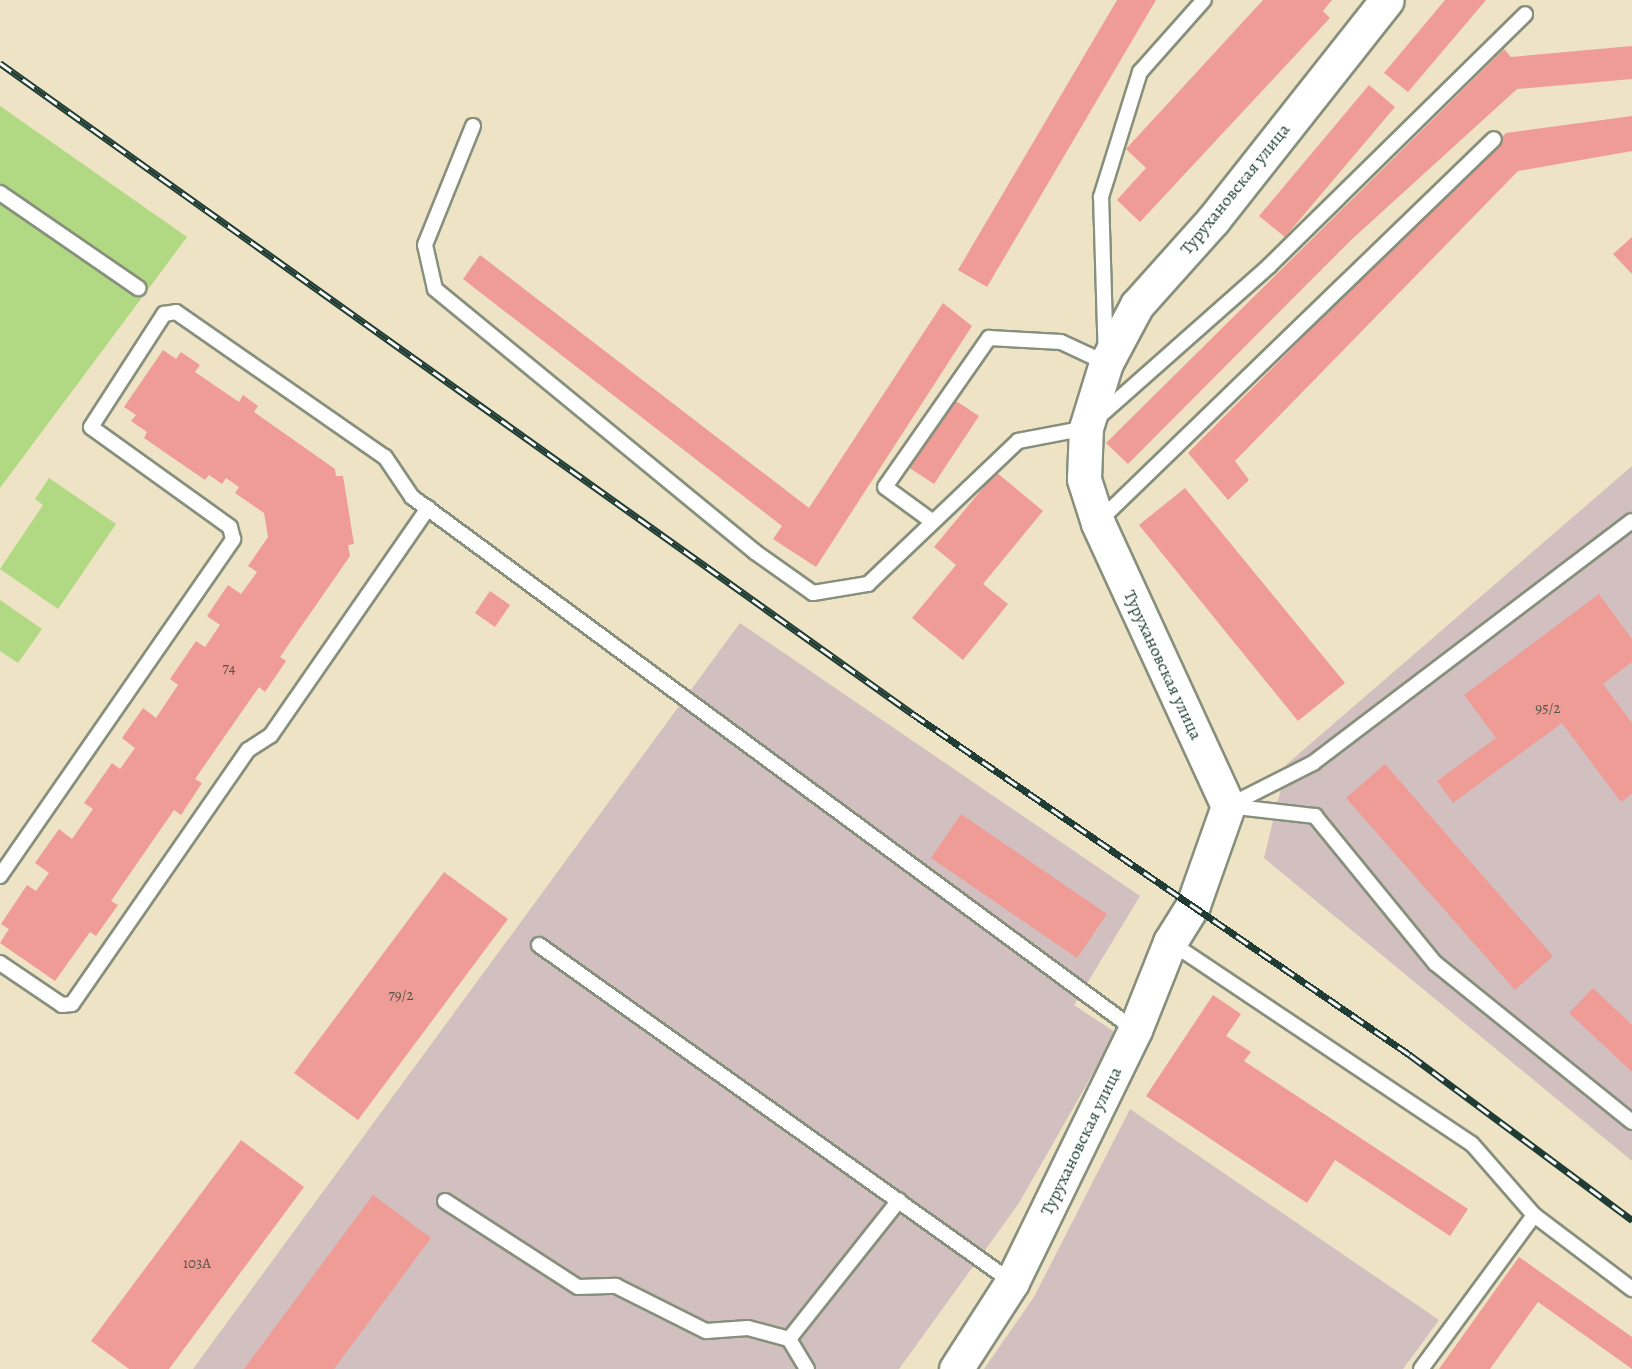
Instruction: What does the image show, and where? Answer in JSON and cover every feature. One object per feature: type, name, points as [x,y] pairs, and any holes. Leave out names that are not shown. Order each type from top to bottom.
[{"type":"street","name":"Турухановская улица","points":[[956,1369],[1012,1282],[1135,1030],[1170,942],[1192,905],[1228,806],[1098,523],[1084,479],[1086,428],[1106,363],[1137,305],[1213,220],[1387,0]]},
{"type":"lane","points":[[933,522],[885,487],[989,338],[1061,342],[1106,363],[1101,197],[1140,72],[1204,0]]},
{"type":"lane","points":[[473,126],[425,245],[435,289],[755,552],[813,593],[868,584],[1018,441],[1086,428],[1269,266],[1525,14]]},
{"type":"lane","points":[[1098,523],[1494,139]]},
{"type":"lane","points":[[0,193],[138,288]]},
{"type":"lane","points":[[0,876],[233,539],[230,527],[91,427],[164,314],[176,312],[385,457],[406,491],[428,508],[1135,1030]]},
{"type":"lane","points":[[0,963],[62,1005],[72,1004],[248,750],[271,735],[428,508]]},
{"type":"lane","points":[[1228,806],[1313,763],[1632,521]]},
{"type":"lane","points":[[1228,806],[1315,816],[1435,963],[1632,1122]]},
{"type":"lane","points":[[1170,942],[1472,1144],[1534,1215],[1632,1288]]},
{"type":"lane","points":[[539,945],[1012,1282]]},
{"type":"lane","points":[[789,1339],[899,1200]]},
{"type":"lane","points":[[445,1201],[578,1287],[616,1286],[706,1331],[748,1328],[789,1339],[807,1369]]},
{"type":"lane","points":[[1421,1369],[1534,1215]]},
{"type":"shaded area","points":[[1632,466],[1632,1161],[1264,858],[1287,764]]},
{"type":"shaded area","points":[[740,623],[1140,896],[1074,1005],[1116,1033],[1019,1203],[899,1369],[193,1369]]},
{"type":"shaded area","points":[[1130,1109],[1439,1320],[1403,1369],[984,1369],[1034,1297]]},
{"type":"green space","points":[[0,106],[187,237],[0,488]]},
{"type":"green space","points":[[49,478],[116,524],[58,609],[0,569],[43,505],[35,499]]},
{"type":"green space","points":[[0,600],[42,629],[18,663],[0,651]]},
{"type":"building","points":[[1117,0],[1156,0],[987,287],[958,270]]},
{"type":"building","points":[[1263,0],[1332,0],[1323,11],[1330,18],[1140,222],[1117,200],[1146,168],[1126,149]]},
{"type":"building","points":[[1445,0],[1486,0],[1408,92],[1384,73]]},
{"type":"building","points":[[1632,46],[1632,79],[1517,89],[1350,241],[1128,464],[1106,443],[1504,49],[1511,57]]},
{"type":"building","points":[[1369,85],[1395,107],[1285,237],[1259,216]]},
{"type":"building","points":[[1632,116],[1632,151],[1518,171],[1235,461],[1249,480],[1228,500],[1188,453],[1506,133]]},
{"type":"building","points":[[1632,237],[1632,274],[1613,254]]},
{"type":"building","points":[[480,255],[809,508],[943,303],[972,326],[816,567],[773,539],[782,526],[463,279]]},
{"type":"building","points":[[163,350],[176,359],[181,352],[200,365],[195,372],[239,402],[243,395],[258,406],[254,412],[335,469],[336,476],[343,476],[354,544],[348,545],[350,556],[280,657],[286,661],[265,692],[259,687],[195,779],[202,783],[181,815],[174,810],[111,901],[118,905],[96,936],[90,932],[55,981],[0,943],[9,929],[1,924],[27,885],[36,891],[49,873],[35,863],[59,829],[72,839],[93,809],[84,803],[112,763],[120,769],[135,748],[122,738],[143,708],[156,718],[178,685],[170,679],[196,641],[205,647],[220,625],[207,616],[228,585],[241,594],[257,572],[248,566],[268,537],[264,513],[235,493],[239,487],[226,478],[222,484],[209,475],[205,480],[144,438],[147,432],[131,421],[136,415],[124,407]]},
{"type":"building","points":[[953,399],[979,416],[934,484],[908,467]]},
{"type":"building","points":[[996,472],[1043,511],[983,584],[1008,604],[963,660],[912,618],[956,565],[934,547]]},
{"type":"building","points":[[1185,488],[1345,683],[1298,721],[1139,525]]},
{"type":"building","points":[[490,591],[510,605],[495,627],[475,613]]},
{"type":"building","points":[[1599,594],[1632,639],[1632,662],[1603,684],[1632,723],[1632,794],[1621,802],[1562,723],[1453,803],[1437,781],[1496,738],[1464,695]]},
{"type":"building","points":[[1385,764],[1553,956],[1515,990],[1346,798]]},
{"type":"building","points":[[961,814],[1107,914],[1077,958],[931,858]]},
{"type":"building","points":[[444,872],[508,919],[358,1120],[294,1073]]},
{"type":"building","points":[[1593,988],[1632,1025],[1632,1072],[1569,1013]]},
{"type":"building","points":[[1213,995],[1241,1014],[1226,1036],[1251,1052],[1244,1061],[1468,1209],[1450,1236],[1335,1160],[1307,1203],[1146,1096]]},
{"type":"building","points":[[241,1140],[304,1187],[169,1369],[129,1369],[91,1341]]},
{"type":"building","points":[[373,1195],[431,1238],[334,1369],[244,1369]]},
{"type":"building","points":[[1519,1257],[1632,1337],[1632,1369],[1538,1302],[1490,1369],[1439,1369]]},
{"type":"railway","points":[[0,63],[913,714],[1410,1055],[1632,1220]]}]
